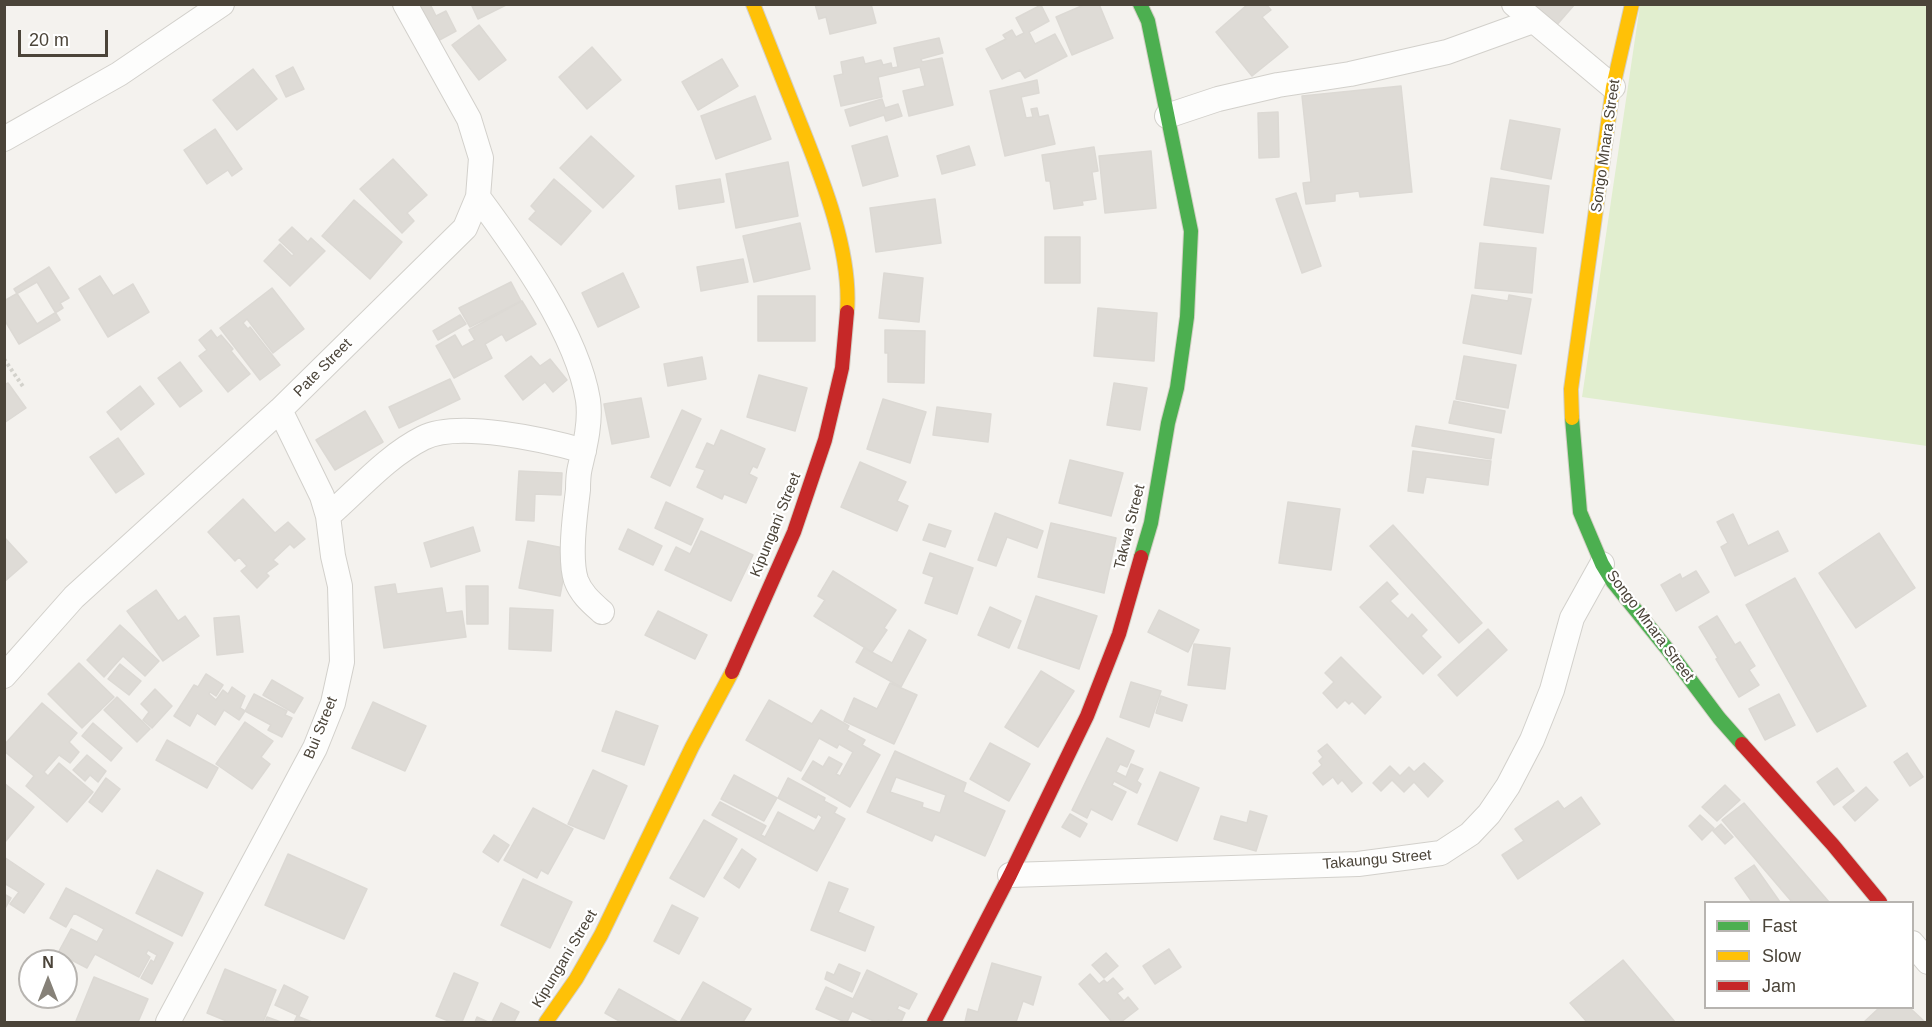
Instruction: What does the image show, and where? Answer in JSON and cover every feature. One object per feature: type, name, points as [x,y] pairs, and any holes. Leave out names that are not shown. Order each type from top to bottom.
[{"type":"street","points":[[4,139],[118,74],[222,4]]},
{"type":"street","name":"Pate Street","points":[[4,676],[74,597],[280,410],[465,228],[478,197],[481,158],[469,118],[405,4]]},
{"type":"street","name":"Kipungani Street","points":[[546,1023],[576,979],[601,935],[692,747],[740,657],[767,591],[778,572],[809,489],[825,440],[842,368],[848,300],[841,242],[821,176],[753,4]]},
{"type":"street","name":"Takwa Street","points":[[934,1023],[1010,875],[1087,716],[1119,634],[1151,523],[1168,423],[1178,388],[1187,317],[1191,231],[1148,21],[1140,4]]},
{"type":"street","points":[[1514,4],[1613,87]]},
{"type":"street","name":"Songo Mnara Street","points":[[1632,4],[1613,87],[1571,389],[1572,437],[1580,512],[1602,564],[1621,593],[1668,650],[1719,718],[1833,844],[1878,901]]},
{"type":"street","points":[[1167,116],[1218,99],[1278,85],[1350,74],[1447,52],[1533,21]]},
{"type":"street","points":[[478,197],[517,249],[571,345],[588,400],[584,451],[579,470],[573,564],[576,581],[580,588],[602,612]]},
{"type":"street","name":"Bui Street","points":[[168,1023],[315,748],[333,703],[342,662],[340,586],[333,556],[328,516],[322,496],[280,410]]},
{"type":"street","points":[[328,516],[404,450],[436,432],[458,430],[485,432],[544,441],[584,451]]},
{"type":"street","name":"Takaungu Street","points":[[1010,875],[1358,864],[1441,854],[1470,834],[1489,814],[1508,786],[1532,740],[1552,690],[1572,618],[1602,564]]},
{"type":"street","points":[[1914,945],[1928,962]]},
{"type":"path","points":[[4,359],[24,388]]},
{"type":"green space","points":[[1640,5],[1927,5],[1927,446],[1582,397]]},
{"type":"building","points":[[412,4],[430,4],[436,16],[446,11],[456,31],[434,43]]},
{"type":"building","points":[[471,4],[508,4],[478,19]]},
{"type":"building","points":[[815,4],[871,4],[876,23],[830,34],[826,17],[819,19]]},
{"type":"building","points":[[1086,4],[1099,4],[1113,38],[1072,55],[1056,17]]},
{"type":"building","points":[[1248,4],[1266,4],[1271,10],[1262,17],[1288,47],[1252,76],[1216,32]]},
{"type":"building","points":[[1532,4],[1575,4],[1555,27]]},
{"type":"building","points":[[1041,5],[1049,21],[1029,32],[1035,44],[1055,34],[1067,56],[1025,78],[1020,70],[1002,79],[986,49],[1006,39],[1003,35],[1012,30],[1016,37],[1024,33],[1016,18]]},
{"type":"building","points":[[479,25],[506,60],[479,80],[452,45]]},
{"type":"building","points":[[939,38],[943,53],[921,59],[922,62],[942,58],[953,105],[909,116],[903,91],[925,86],[920,67],[878,77],[882,97],[841,106],[834,76],[843,74],[841,62],[863,57],[865,64],[881,60],[883,65],[891,63],[892,68],[898,67],[894,48]]},
{"type":"building","points":[[592,47],[621,80],[587,109],[559,77]]},
{"type":"building","points":[[722,59],[738,86],[698,110],[682,82]]},
{"type":"building","points":[[293,67],[304,89],[286,97],[276,76]]},
{"type":"building","points":[[253,69],[277,99],[237,130],[213,100]]},
{"type":"building","points":[[1037,80],[1039,93],[1021,97],[1026,118],[1033,117],[1031,109],[1037,108],[1039,117],[1048,115],[1055,144],[1005,156],[990,91]]},
{"type":"building","points":[[1401,86],[1412,192],[1360,197],[1359,191],[1335,194],[1335,201],[1306,204],[1303,183],[1311,182],[1302,96]]},
{"type":"building","points":[[755,96],[771,139],[716,159],[701,116]]},
{"type":"building","points":[[882,99],[885,108],[898,104],[902,116],[886,121],[884,115],[850,126],[845,110]]},
{"type":"building","points":[[1278,112],[1279,157],[1259,158],[1258,113]]},
{"type":"building","points":[[1510,120],[1560,129],[1551,179],[1501,169]]},
{"type":"building","points":[[215,129],[242,169],[232,176],[228,170],[207,184],[184,150]]},
{"type":"building","points":[[591,136],[634,176],[603,208],[560,168]]},
{"type":"building","points":[[887,136],[898,176],[863,186],[852,146]]},
{"type":"building","points":[[969,146],[975,165],[942,174],[937,156]]},
{"type":"building","points":[[1094,147],[1098,171],[1092,172],[1096,199],[1082,201],[1083,205],[1054,209],[1050,181],[1046,181],[1042,155]]},
{"type":"building","points":[[1151,151],[1156,208],[1105,213],[1099,156]]},
{"type":"building","points":[[393,159],[427,195],[407,213],[414,221],[402,233],[360,189]]},
{"type":"building","points":[[788,162],[798,216],[736,228],[726,174]]},
{"type":"building","points":[[1491,178],[1549,186],[1543,233],[1484,225]]},
{"type":"building","points":[[554,179],[591,211],[561,245],[529,219],[536,211],[531,206]]},
{"type":"building","points":[[720,179],[724,202],[679,209],[676,186]]},
{"type":"building","points":[[1296,193],[1321,266],[1302,273],[1276,199]]},
{"type":"building","points":[[935,199],[941,243],[876,252],[870,208]]},
{"type":"building","points":[[354,200],[402,242],[370,279],[322,236]]},
{"type":"building","points":[[800,223],[810,269],[754,282],[743,236]]},
{"type":"building","points":[[292,227],[308,242],[311,238],[325,251],[290,286],[264,261],[280,244],[292,256],[294,254],[279,240]]},
{"type":"building","points":[[1045,237],[1080,237],[1080,283],[1045,283]]},
{"type":"building","points":[[1480,243],[1536,248],[1532,293],[1475,288]]},
{"type":"building","points":[[743,259],[748,282],[701,291],[697,267]]},
{"type":"building","points":[[49,267],[69,298],[60,303],[63,308],[37,324],[14,289]]},
{"type":"building","points":[[623,273],[639,307],[598,327],[582,293]]},
{"type":"building","points":[[884,273],[923,278],[919,322],[879,318]]},
{"type":"building","points":[[100,276],[113,296],[133,284],[149,312],[108,337],[79,289]]},
{"type":"building","points":[[37,282],[60,320],[19,344],[4,319],[4,301]]},
{"type":"building","points":[[511,282],[521,301],[470,327],[459,308]]},
{"type":"building","points":[[272,288],[304,329],[273,353],[247,319],[243,323],[248,329],[250,327],[280,365],[260,380],[220,328]]},
{"type":"building","points":[[1472,295],[1508,301],[1509,295],[1531,299],[1521,354],[1463,343]]},
{"type":"building","points":[[758,296],[815,296],[815,341],[758,341]]},
{"type":"building","points":[[522,301],[536,324],[506,341],[502,334],[485,344],[492,358],[454,378],[436,346],[455,335],[462,347],[475,340],[469,330]]},
{"type":"building","points":[[1098,308],[1157,313],[1154,361],[1094,356]]},
{"type":"building","points":[[460,315],[466,324],[438,340],[433,331]]},
{"type":"building","points":[[211,330],[217,338],[221,335],[250,374],[228,392],[199,356],[207,350],[199,340]]},
{"type":"building","points":[[885,330],[925,331],[924,383],[888,382]]},
{"type":"building","points":[[531,356],[540,366],[550,359],[567,380],[553,392],[545,382],[523,400],[505,376]]},
{"type":"building","points":[[1464,356],[1516,365],[1508,408],[1456,399]]},
{"type":"building","points":[[702,357],[706,379],[668,386],[664,364]]},
{"type":"building","points":[[180,362],[202,391],[180,407],[158,378]]},
{"type":"building","points":[[759,375],[807,388],[795,431],[747,417]]},
{"type":"building","points":[[450,379],[460,399],[399,428],[389,407]]},
{"type":"building","points":[[8,383],[26,408],[4,423],[4,385]]},
{"type":"building","points":[[1114,383],[1147,388],[1140,430],[1107,425]]},
{"type":"building","points":[[140,386],[154,404],[121,430],[107,412]]},
{"type":"building","points":[[641,398],[649,437],[612,444],[604,404]]},
{"type":"building","points":[[883,399],[926,412],[910,463],[867,449]]},
{"type":"building","points":[[1454,401],[1505,411],[1501,433],[1449,423]]},
{"type":"building","points":[[937,407],[991,414],[988,442],[933,435]]},
{"type":"building","points":[[682,410],[701,419],[670,486],[651,477]]},
{"type":"building","points":[[365,411],[383,442],[335,470],[316,440]]},
{"type":"building","points":[[1416,426],[1494,439],[1491,459],[1412,446]]},
{"type":"building","points":[[721,430],[765,449],[757,468],[753,466],[749,474],[757,478],[746,503],[724,494],[722,499],[697,487],[705,470],[696,467],[707,443],[714,446]]},
{"type":"building","points":[[118,438],[144,474],[116,493],[90,457]]},
{"type":"building","points":[[1413,451],[1491,461],[1488,485],[1426,477],[1423,493],[1408,491]]},
{"type":"building","points":[[1070,460],[1123,473],[1111,516],[1059,503]]},
{"type":"building","points":[[860,462],[906,482],[897,501],[908,506],[897,531],[841,507]]},
{"type":"building","points":[[519,471],[562,473],[561,495],[535,494],[534,521],[516,520]]},
{"type":"building","points":[[243,499],[275,533],[288,522],[305,539],[294,548],[290,544],[273,560],[278,564],[266,573],[269,576],[257,588],[241,571],[247,566],[239,557],[235,561],[208,532]]},
{"type":"building","points":[[666,502],[703,519],[691,545],[655,528]]},
{"type":"building","points":[[1288,502],[1340,509],[1331,570],[1279,563]]},
{"type":"building","points":[[995,513],[1043,531],[1037,548],[1007,537],[996,566],[978,560]]},
{"type":"building","points":[[1733,514],[1748,546],[1778,531],[1788,551],[1735,576],[1721,547],[1728,543],[1717,522]]},
{"type":"building","points":[[1051,523],[1116,538],[1104,593],[1038,577]]},
{"type":"building","points":[[929,524],[951,531],[945,547],[923,540]]},
{"type":"building","points":[[1393,525],[1482,623],[1459,643],[1370,546]]},
{"type":"building","points":[[473,527],[480,551],[431,567],[424,543]]},
{"type":"building","points":[[628,529],[662,546],[653,565],[619,549]]},
{"type":"building","points":[[701,531],[753,555],[731,601],[665,570],[676,547],[690,554]]},
{"type":"building","points":[[1879,533],[1915,588],[1856,628],[1819,573]]},
{"type":"building","points":[[4,537],[27,562],[4,582]]},
{"type":"building","points":[[528,541],[569,549],[560,596],[519,588]]},
{"type":"building","points":[[930,553],[973,568],[957,614],[925,603],[934,577],[923,573]]},
{"type":"building","points":[[833,571],[896,610],[884,628],[887,630],[872,652],[814,616],[825,600],[818,596]]},
{"type":"building","points":[[1696,571],[1709,592],[1676,611],[1661,585],[1680,574],[1682,579]]},
{"type":"building","points":[[1795,578],[1866,706],[1817,732],[1746,605]]},
{"type":"building","points":[[1387,582],[1398,594],[1390,601],[1408,619],[1412,614],[1427,630],[1421,636],[1441,657],[1423,674],[1360,607]]},
{"type":"building","points":[[395,584],[397,594],[442,588],[446,613],[462,611],[466,637],[384,648],[375,587]]},
{"type":"building","points":[[466,586],[488,586],[488,624],[467,624]]},
{"type":"building","points":[[156,590],[178,621],[185,616],[199,636],[163,661],[127,611]]},
{"type":"building","points":[[1036,596],[1097,616],[1079,669],[1018,648]]},
{"type":"building","points":[[990,607],[1021,621],[1009,648],[978,635]]},
{"type":"building","points":[[510,608],[553,610],[551,651],[509,649]]},
{"type":"building","points":[[1159,610],[1199,630],[1188,652],[1148,632]]},
{"type":"building","points":[[658,611],[707,635],[695,659],[645,635]]},
{"type":"building","points":[[239,616],[243,652],[217,655],[214,618]]},
{"type":"building","points":[[1717,616],[1735,645],[1740,642],[1755,666],[1749,670],[1759,685],[1739,697],[1699,627]]},
{"type":"building","points":[[120,625],[159,661],[145,676],[123,656],[104,677],[87,660]]},
{"type":"building","points":[[1488,629],[1507,650],[1457,696],[1438,675]]},
{"type":"building","points":[[909,630],[926,640],[901,687],[856,662],[864,648],[892,663]]},
{"type":"building","points":[[1194,644],[1230,648],[1225,689],[1188,685]]},
{"type":"building","points":[[1341,657],[1381,697],[1365,714],[1352,701],[1349,704],[1345,700],[1337,708],[1323,693],[1334,682],[1325,673]]},
{"type":"building","points":[[79,663],[114,697],[82,728],[48,694]]},
{"type":"building","points":[[120,664],[141,681],[129,695],[108,679]]},
{"type":"building","points":[[1041,671],[1074,691],[1038,747],[1005,727]]},
{"type":"building","points":[[206,674],[223,685],[216,696],[210,692],[209,694],[216,700],[223,690],[228,694],[232,687],[245,696],[240,708],[245,711],[239,720],[224,710],[215,725],[197,713],[190,726],[174,716],[194,685],[198,687]]},
{"type":"building","points":[[272,680],[303,698],[294,713],[263,695]]},
{"type":"building","points":[[1131,682],[1161,691],[1149,727],[1120,717]]},
{"type":"building","points":[[890,683],[917,695],[894,744],[844,721],[854,698],[877,709]]},
{"type":"building","points":[[155,689],[172,706],[152,728],[143,720],[149,712],[141,704]]},
{"type":"building","points":[[254,694],[287,711],[285,715],[292,718],[282,737],[268,730],[271,725],[245,711]]},
{"type":"building","points":[[1779,694],[1795,725],[1765,740],[1749,709]]},
{"type":"building","points":[[1161,696],[1187,705],[1182,721],[1156,713]]},
{"type":"building","points":[[117,697],[150,729],[137,742],[104,710]]},
{"type":"building","points":[[769,700],[812,724],[821,710],[849,726],[847,730],[865,740],[862,745],[880,755],[850,807],[802,779],[813,761],[823,767],[829,757],[842,764],[836,774],[840,776],[853,752],[839,744],[837,748],[819,738],[801,771],[746,740]]},
{"type":"building","points":[[373,702],[426,726],[405,771],[352,748]]},
{"type":"building","points":[[42,703],[77,733],[69,742],[79,752],[70,763],[59,755],[44,772],[48,776],[59,763],[93,792],[67,822],[26,786],[34,776],[4,751],[4,745]]},
{"type":"building","points":[[616,711],[658,726],[644,765],[602,751]]},
{"type":"building","points":[[245,722],[273,741],[261,757],[270,764],[252,789],[216,764]]},
{"type":"building","points":[[93,723],[122,748],[111,761],[82,736]]},
{"type":"building","points":[[1107,738],[1134,751],[1127,767],[1120,764],[1116,772],[1126,777],[1131,764],[1143,769],[1137,781],[1141,784],[1137,793],[1114,781],[1112,785],[1126,792],[1112,820],[1091,809],[1087,818],[1072,810]]},
{"type":"building","points":[[167,740],[218,768],[207,788],[156,760]]},
{"type":"building","points":[[990,743],[1030,764],[1009,801],[970,779]]},
{"type":"building","points":[[1327,744],[1362,783],[1352,792],[1342,780],[1338,784],[1333,777],[1323,785],[1313,773],[1322,765],[1319,761],[1323,757],[1318,751]]},
{"type":"building","points":[[895,751],[966,783],[963,792],[1005,811],[985,856],[935,834],[932,841],[867,812]],"holes":[[[896,777],[946,795],[940,813],[922,807],[923,803],[890,792]]]},
{"type":"building","points":[[1907,753],[1923,777],[1910,786],[1894,762]]},
{"type":"building","points":[[87,755],[106,771],[98,782],[90,775],[85,781],[73,770]]},
{"type":"building","points":[[1424,763],[1443,781],[1428,797],[1414,782],[1404,792],[1392,780],[1381,791],[1373,783],[1390,766],[1400,776],[1409,767],[1414,772]]},
{"type":"building","points":[[1837,768],[1854,791],[1834,805],[1817,782]]},
{"type":"building","points":[[593,770],[627,786],[604,839],[568,824]]},
{"type":"building","points":[[1160,772],[1199,788],[1177,841],[1138,824]]},
{"type":"building","points":[[734,775],[777,798],[764,821],[721,799]]},
{"type":"building","points":[[106,778],[120,789],[102,812],[89,802]]},
{"type":"building","points":[[788,778],[825,798],[824,801],[837,808],[834,813],[845,819],[817,871],[712,815],[720,802],[766,826],[761,835],[765,837],[778,812],[814,831],[822,817],[818,814],[816,818],[778,798]]},
{"type":"building","points":[[4,783],[34,807],[5,842],[4,841]]},
{"type":"building","points":[[1725,785],[1740,800],[1717,821],[1702,807]]},
{"type":"building","points":[[1866,787],[1878,800],[1855,821],[1843,807]]},
{"type":"building","points":[[1581,797],[1600,824],[1518,879],[1502,855],[1524,841],[1515,829],[1558,801],[1564,809]]},
{"type":"building","points":[[1744,803],[1828,901],[1791,901],[1722,820]]},
{"type":"building","points":[[533,808],[573,829],[548,874],[541,870],[537,878],[504,860]]},
{"type":"building","points":[[1250,811],[1267,816],[1256,851],[1214,839],[1221,816],[1247,823]]},
{"type":"building","points":[[1070,814],[1087,824],[1080,837],[1062,827]]},
{"type":"building","points":[[1700,815],[1714,828],[1702,840],[1689,826]]},
{"type":"building","points":[[704,820],[737,839],[704,897],[670,878]]},
{"type":"building","points":[[1721,824],[1733,837],[1725,844],[1713,831]]},
{"type":"building","points":[[494,835],[509,845],[498,862],[483,852]]},
{"type":"building","points":[[742,849],[756,859],[739,888],[724,878]]},
{"type":"building","points":[[288,854],[367,889],[344,939],[265,905]]},
{"type":"building","points":[[4,857],[44,884],[24,913],[10,904],[19,892],[4,883]]},
{"type":"building","points":[[1754,865],[1779,901],[1751,901],[1735,878]]},
{"type":"building","points":[[157,870],[203,893],[182,936],[136,913]]},
{"type":"building","points":[[523,879],[572,902],[550,948],[501,925]]},
{"type":"building","points":[[829,882],[848,889],[838,912],[874,927],[865,951],[811,930]]},
{"type":"building","points":[[66,888],[173,943],[152,984],[141,978],[151,960],[154,962],[157,955],[148,950],[146,954],[150,957],[139,977],[95,954],[87,968],[78,963],[78,949],[60,949],[71,929],[97,942],[104,929],[74,913],[66,927],[50,918]]},
{"type":"building","points":[[4,894],[11,898],[4,910]]},
{"type":"building","points":[[672,905],[698,918],[679,954],[654,941]]},
{"type":"building","points":[[1169,949],[1181,967],[1155,984],[1143,966]]},
{"type":"building","points":[[1106,953],[1118,966],[1104,978],[1092,965]]},
{"type":"building","points":[[1623,960],[1675,1022],[1587,1022],[1570,1003]]},
{"type":"building","points":[[992,963],[1041,977],[1033,1005],[1023,1001],[1016,1022],[965,1022],[968,1009],[978,1012]]},
{"type":"building","points":[[839,964],[860,973],[852,992],[825,979],[827,972],[834,975]]},
{"type":"building","points":[[225,969],[276,990],[263,1022],[229,1022],[207,1013]]},
{"type":"building","points":[[867,970],[917,994],[909,1009],[899,1005],[897,1009],[905,1013],[901,1022],[888,1020],[887,1022],[876,1022],[852,1011],[845,1022],[816,1009],[826,987],[853,999]]},
{"type":"building","points":[[454,973],[478,983],[462,1022],[451,1022],[436,1016]]},
{"type":"building","points":[[1090,974],[1099,984],[1104,980],[1107,983],[1113,978],[1123,989],[1117,993],[1124,1001],[1128,997],[1138,1009],[1121,1022],[1112,1022],[1079,984]]},
{"type":"building","points":[[94,977],[148,999],[138,1022],[76,1021]]},
{"type":"building","points":[[703,982],[751,1009],[743,1022],[680,1022]]},
{"type":"building","points":[[284,985],[308,997],[299,1016],[275,1005]]},
{"type":"building","points":[[619,989],[678,1022],[621,1022],[605,1013]]},
{"type":"building","points":[[501,1003],[519,1012],[514,1022],[492,1022]]},
{"type":"building","points":[[1878,1009],[1911,1009],[1925,1022],[1864,1022]]},
{"type":"building","points":[[297,1016],[312,1022],[294,1022]]},
{"type":"building","points":[[267,1017],[281,1022],[265,1022]]},
{"type":"building","points":[[477,1017],[488,1022],[475,1022]]},
{"type":"traffic: fast","points":[[1140,4],[1148,21],[1191,231],[1187,317],[1177,388],[1168,423],[1151,523],[1141,557]]},
{"type":"traffic: fast","points":[[1572,418],[1580,512],[1602,564],[1613,582],[1742,744]]},
{"type":"traffic: slow","points":[[753,4],[834,216],[845,265],[847,312]]},
{"type":"traffic: slow","points":[[1572,418],[1571,389],[1613,87],[1632,4]]},
{"type":"traffic: slow","points":[[546,1022],[576,979],[601,935],[692,747],[732,672]]},
{"type":"traffic: jam","points":[[732,672],[794,532],[825,440],[842,368],[847,312]]},
{"type":"traffic: jam","points":[[934,1022],[1010,875],[1087,716],[1119,634],[1141,557]]},
{"type":"traffic: jam","points":[[1742,744],[1833,845],[1879,901]]}]
